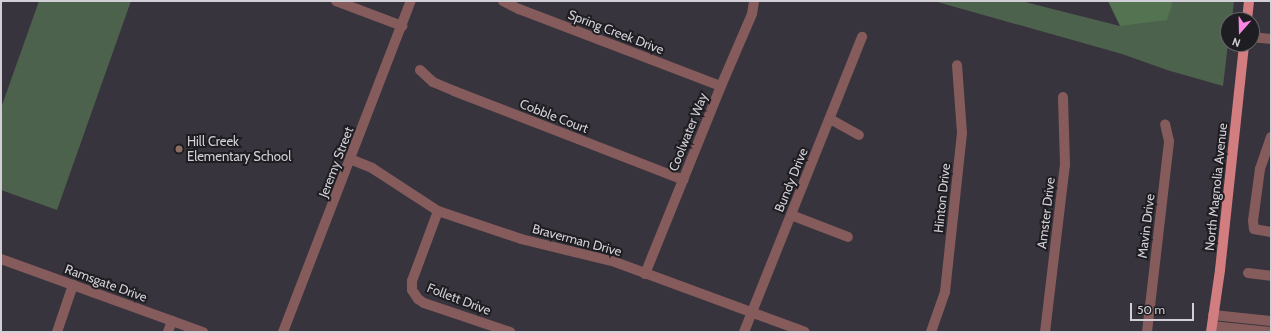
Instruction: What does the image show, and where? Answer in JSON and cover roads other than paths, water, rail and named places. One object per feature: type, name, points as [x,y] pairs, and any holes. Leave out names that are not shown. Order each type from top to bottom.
[{"type":"main road","points":[[1247,12],[1249,1]]},
{"type":"main road","name":"North Magnolia Avenue","points":[[1212,329],[1220,270],[1243,52]]},
{"type":"street","points":[[336,1],[402,26]]},
{"type":"street","name":"Jeremy Street","points":[[283,332],[411,1]]},
{"type":"street","name":"Spring Creek Drive","points":[[503,1],[524,11],[721,86]]},
{"type":"street","name":"Coolwater Way","points":[[646,274],[721,86],[752,14],[754,1]]},
{"type":"street","name":"Bundy Drive","points":[[744,332],[862,37]]},
{"type":"street","points":[[1260,38],[1271,39]]},
{"type":"street","name":"Hinton Drive","points":[[931,332],[945,292],[962,133],[957,65]]},
{"type":"street","name":"Cobble Court","points":[[420,70],[433,82],[454,91],[683,180]]},
{"type":"street","name":"Amster Drive","points":[[1045,332],[1065,165],[1062,97]]},
{"type":"street","points":[[830,119],[859,135]]},
{"type":"street","name":"Mavin Drive","points":[[1147,332],[1169,141],[1165,124]]},
{"type":"street","points":[[1271,137],[1260,169],[1253,221],[1254,229],[1271,232]]},
{"type":"street","name":"Braverman Drive","points":[[350,159],[372,168],[438,212],[521,239],[615,262],[805,332]]},
{"type":"street","name":"Follett Drive","points":[[438,212],[412,281],[412,290],[418,299],[424,303],[510,332]]},
{"type":"street","points":[[791,215],[848,237]]},
{"type":"street","name":"Ramsgate Drive","points":[[1,258],[203,332]]},
{"type":"street","points":[[1248,273],[1271,276]]},
{"type":"street","points":[[57,332],[73,285]]},
{"type":"street","points":[[1213,315],[1249,327],[1271,332]]},
{"type":"street","points":[[168,332],[172,321]]},
{"type":"street","points":[[1212,329],[1249,327],[1271,321]]},
{"type":"place","name":"Hill Creek Elementary School","points":[[179,149]]}]
